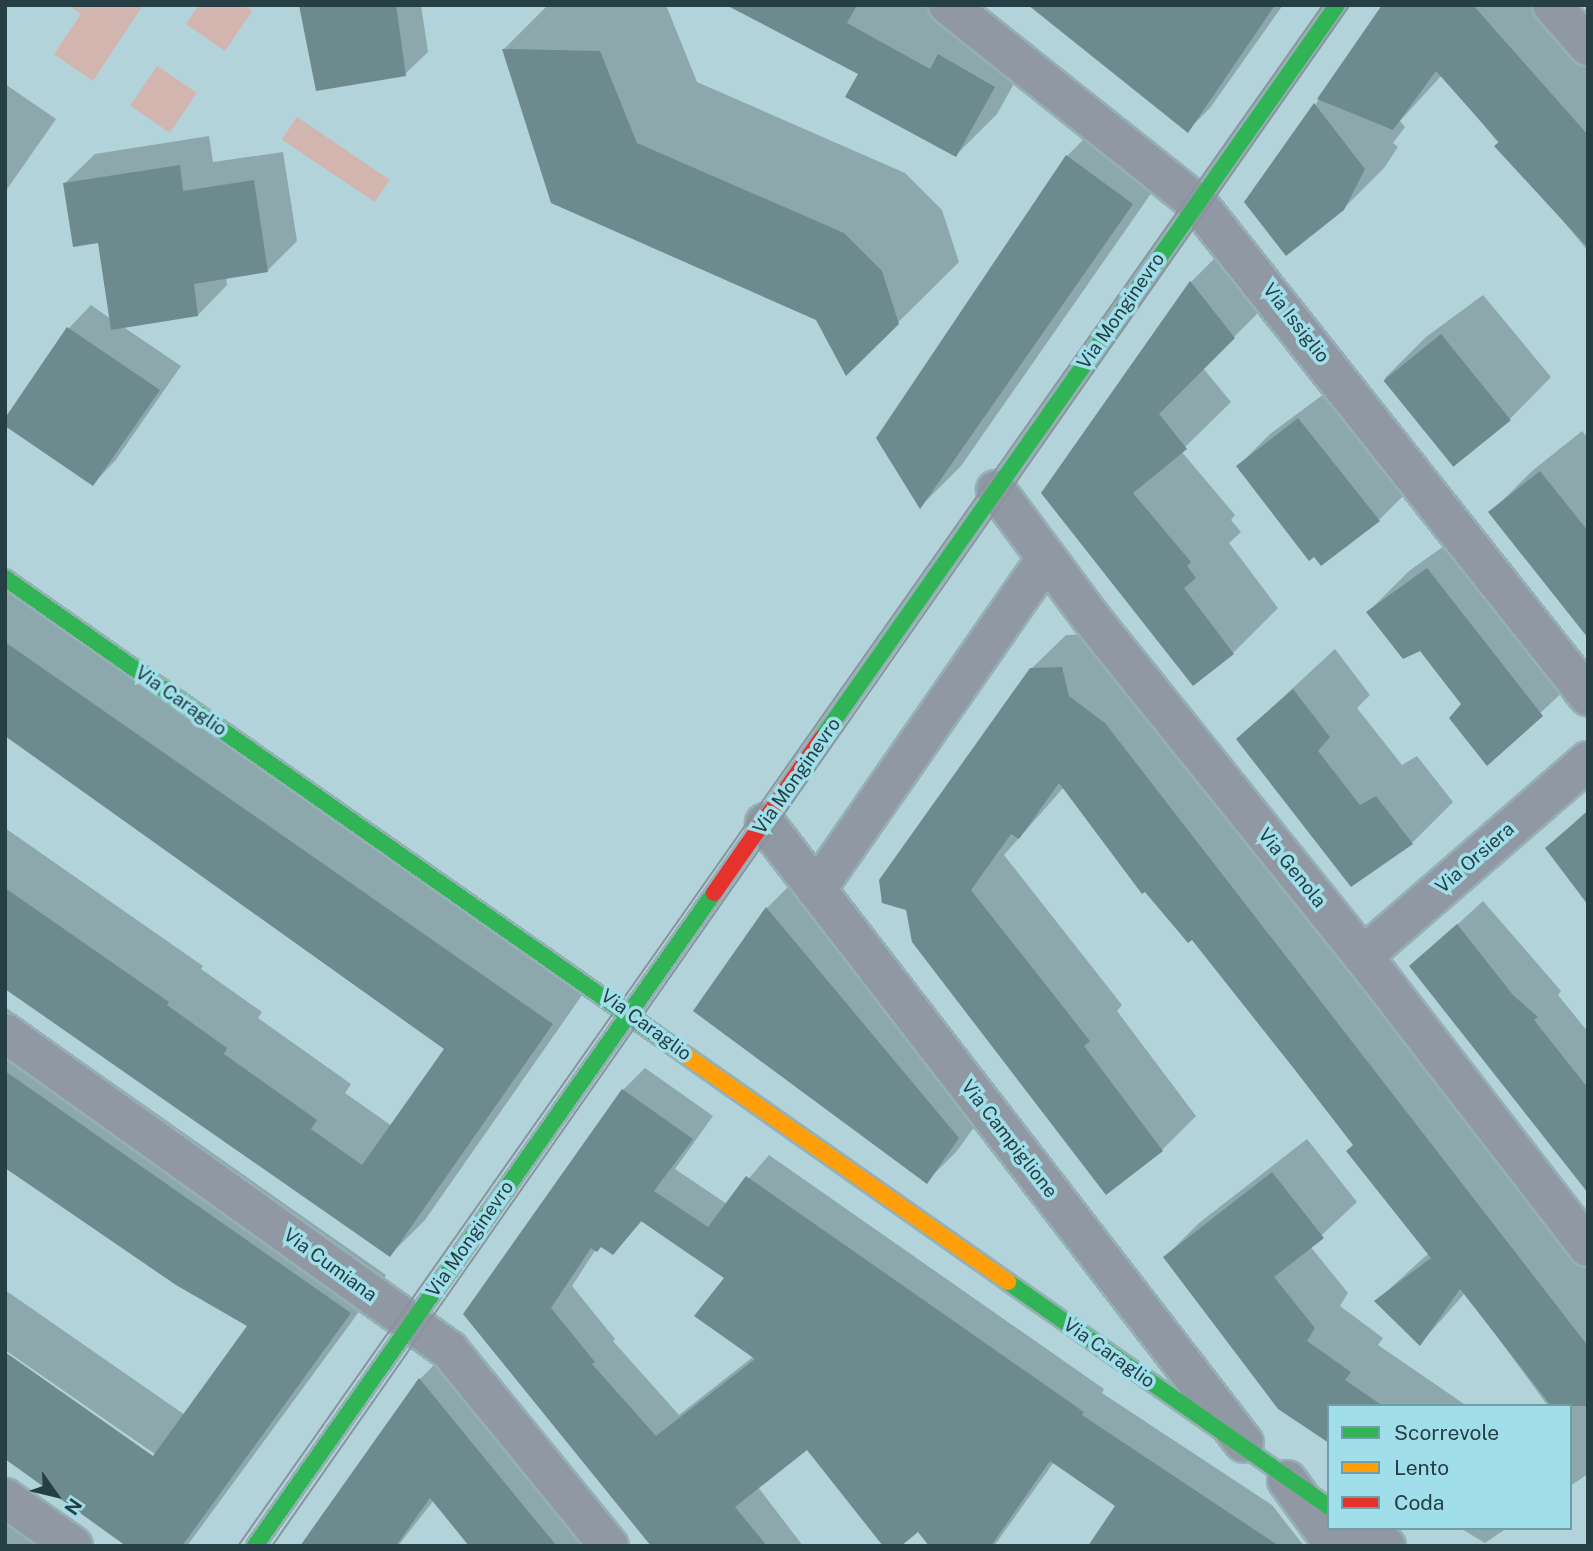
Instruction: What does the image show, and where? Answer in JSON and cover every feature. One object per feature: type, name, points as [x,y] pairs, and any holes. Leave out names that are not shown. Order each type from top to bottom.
[{"type":"street","name":"Via Issiglio","points":[[948,5],[1198,204],[1588,696]]},
{"type":"street","name":"Via Monginevro","points":[[255,1546],[410,1323],[631,1015],[1337,5]]},
{"type":"street","points":[[1552,5],[1588,46]]},
{"type":"street","name":"Via Genola","points":[[996,490],[1046,559],[1363,956],[1588,1247]]},
{"type":"street","points":[[816,890],[1046,559]]},
{"type":"street","name":"Via Caraglio","points":[[5,579],[631,1015],[1327,1506]]},
{"type":"street","name":"Via Orsiera","points":[[1363,956],[1588,761]]},
{"type":"street","name":"Via Campiglione","points":[[765,823],[1269,1466]]},
{"type":"street","name":"Via Cumiana","points":[[5,1033],[449,1350],[609,1546]]},
{"type":"street","name":"Via Caraglio","points":[[1269,1466],[1335,1546]]},
{"type":"street","points":[[5,1498],[73,1546]]},
{"type":"street","points":[[1364,1530],[1386,1546]]},
{"type":"shaded area","points":[[68,5],[143,5],[93,81],[54,54],[81,14]]},
{"type":"shaded area","points":[[199,5],[244,5],[252,11],[225,51],[186,24]]},
{"type":"shaded area","points":[[157,66],[197,93],[170,133],[130,106]]},
{"type":"shaded area","points":[[297,117],[390,180],[375,202],[282,139]]},
{"type":"building","points":[[299,5],[396,5],[406,76],[316,91]]},
{"type":"building","points":[[726,5],[857,5],[847,23],[930,69],[938,54],[995,87],[956,157],[845,97],[858,74]]},
{"type":"building","points":[[1028,5],[1275,5],[1188,133]]},
{"type":"building","points":[[1382,5],[1473,5],[1588,135],[1588,248],[1494,146],[1499,142],[1436,71],[1393,130],[1317,99]]},
{"type":"building","points":[[502,49],[600,51],[637,143],[844,233],[882,271],[899,324],[846,376],[816,320],[551,203]]},
{"type":"building","points":[[1314,103],[1365,169],[1344,210],[1286,256],[1244,202]]},
{"type":"building","points":[[1066,155],[1133,204],[920,509],[876,438]]},
{"type":"building","points":[[180,165],[183,191],[254,180],[268,272],[194,284],[198,316],[111,330],[98,243],[73,247],[63,183]]},
{"type":"building","points":[[1190,281],[1235,338],[1159,414],[1187,449],[1133,493],[1191,562],[1187,566],[1196,578],[1184,588],[1234,654],[1193,686],[1041,493]]},
{"type":"building","points":[[67,327],[160,390],[93,486],[5,426],[5,418]]},
{"type":"building","points":[[1441,334],[1511,420],[1453,467],[1383,381]]},
{"type":"building","points":[[1298,418],[1380,521],[1321,566],[1314,557],[1309,561],[1236,466]]},
{"type":"building","points":[[1540,471],[1588,531],[1588,638],[1488,512]]},
{"type":"building","points":[[1427,568],[1543,716],[1487,766],[1449,718],[1461,704],[1420,651],[1403,659],[1366,612]]},
{"type":"building","points":[[5,642],[553,1024],[390,1257],[5,989],[5,888],[169,1002],[167,1005],[227,1048],[224,1054],[317,1120],[311,1129],[362,1165],[444,1049],[5,736]]},
{"type":"building","points":[[1062,667],[1069,696],[1105,723],[1588,1346],[1588,1406],[1549,1404],[1460,1289],[1420,1346],[1374,1301],[1431,1258],[1346,1151],[1353,1145],[1295,1070],[1192,940],[1188,943],[1145,892],[1142,894],[1059,783],[1019,839],[1011,834],[971,890],[1090,1041],[1084,1046],[1163,1151],[1106,1195],[912,942],[906,910],[882,903],[879,880],[1030,668]]},
{"type":"building","points":[[1293,689],[1330,737],[1318,751],[1360,805],[1376,796],[1413,844],[1351,887],[1236,739]]},
{"type":"building","points":[[1588,811],[1588,905],[1545,848]]},
{"type":"building","points":[[766,907],[959,1138],[927,1184],[693,1011]]},
{"type":"building","points":[[1457,924],[1513,995],[1538,1017],[1534,1020],[1588,1088],[1588,1193],[1409,966]]},
{"type":"building","points":[[5,1071],[351,1313],[182,1546],[126,1546],[5,1459],[5,1352],[153,1456],[247,1326],[176,1285],[5,1168]]},
{"type":"building","points":[[622,1089],[693,1139],[654,1191],[708,1227],[746,1176],[1084,1412],[1082,1415],[1279,1546],[1088,1546],[1115,1506],[1050,1461],[991,1546],[929,1546],[918,1532],[901,1546],[883,1546],[807,1450],[735,1507],[767,1546],[651,1546],[463,1314]],"holes":[[[641,1221],[724,1278],[694,1316],[755,1359],[656,1436],[592,1364],[595,1362],[551,1308],[591,1248],[597,1252],[601,1247],[613,1255]]]},
{"type":"building","points":[[1272,1172],[1324,1238],[1274,1277],[1315,1328],[1307,1341],[1351,1372],[1345,1380],[1380,1404],[1327,1404],[1327,1442],[1278,1409],[1163,1257]]},
{"type":"building","points":[[419,1378],[557,1546],[469,1546],[430,1498],[396,1546],[300,1546]]},
{"type":"tram line","points":[[238,1546],[1323,5]]},
{"type":"tram line","points":[[272,1546],[1350,5]]},
{"type":"traffic: fast","points":[[821,739],[1337,5]]},
{"type":"traffic: fast","points":[[5,578],[671,1045]]},
{"type":"traffic: fast","points":[[255,1546],[714,893]]},
{"type":"traffic: fast","points":[[1008,1282],[1327,1506]]},
{"type":"traffic: slow","points":[[671,1045],[1008,1282]]},
{"type":"traffic: jam","points":[[714,893],[821,739]]}]
